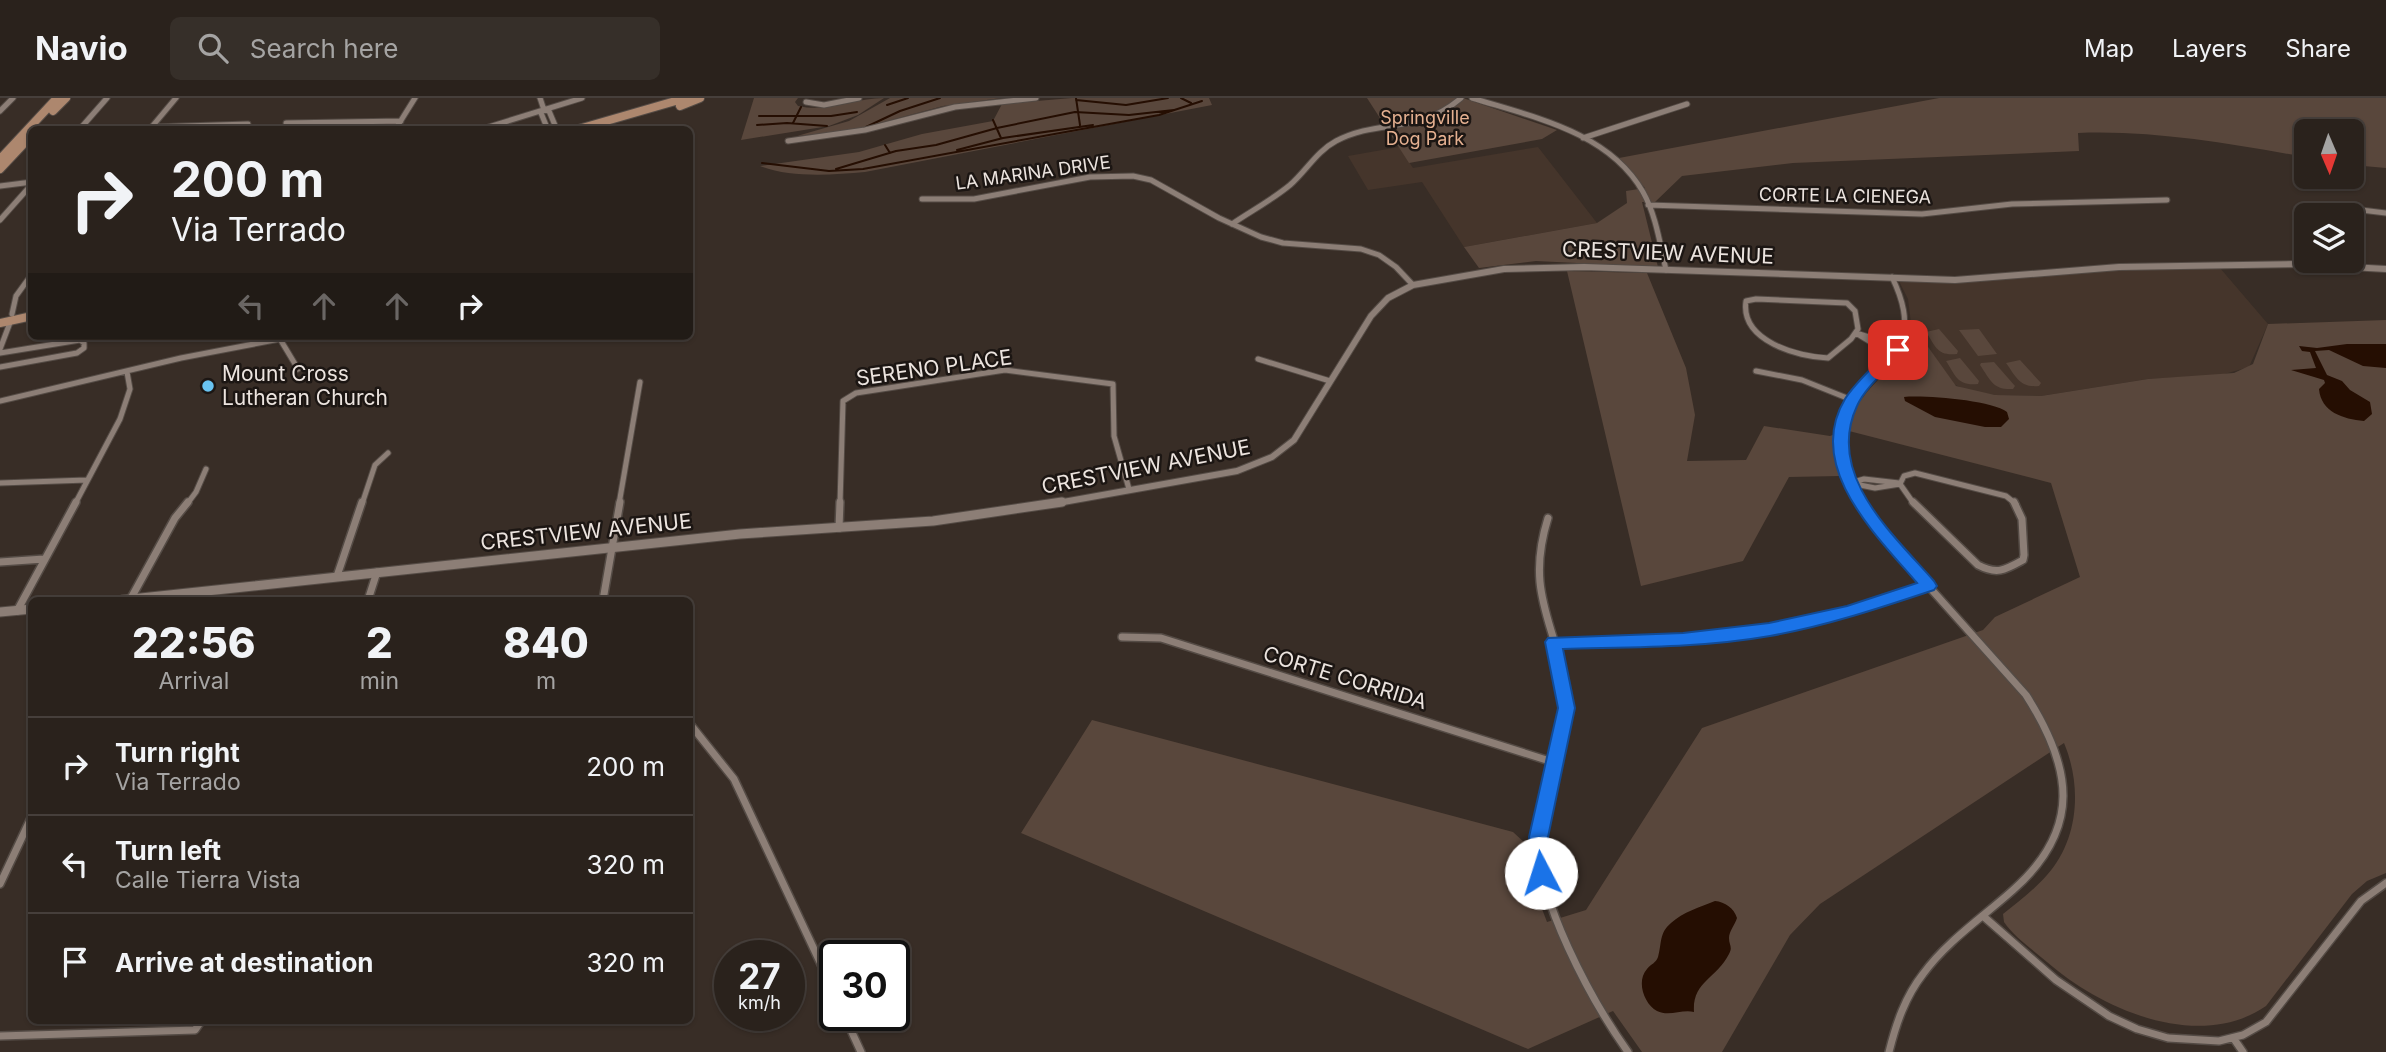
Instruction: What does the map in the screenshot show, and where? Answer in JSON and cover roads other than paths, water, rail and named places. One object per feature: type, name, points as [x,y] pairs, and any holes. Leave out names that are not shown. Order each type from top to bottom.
[{"type":"main road","points":[[31,126],[57,98]]},
{"type":"main road","points":[[40,126],[66,98]]},
{"type":"main road","points":[[591,126],[687,98]]},
{"type":"main road","points":[[611,126],[700,98]]},
{"type":"main road","points":[[0,159],[28,129]]},
{"type":"main road","points":[[0,169],[28,139]]},
{"type":"main road","points":[[0,323],[28,311]]},
{"type":"main road","points":[[0,316],[28,316]]},
{"type":"street","points":[[0,111],[13,98]]},
{"type":"street","points":[[82,126],[107,98]]},
{"type":"street","points":[[153,126],[176,98]]},
{"type":"street","points":[[398,126],[415,98]]},
{"type":"street","points":[[540,98],[544,110],[541,113],[546,126]]},
{"type":"street","points":[[492,126],[582,98]]},
{"type":"street","points":[[806,102],[831,105],[859,98]]},
{"type":"street","points":[[788,141],[865,130],[955,107],[1036,98]]},
{"type":"street","points":[[1232,224],[1293,183],[1317,153],[1329,144],[1355,134],[1431,120],[1446,113],[1461,98]]},
{"type":"street","points":[[1472,98],[1559,127],[1583,138],[1623,166],[1640,187],[1648,205],[1666,270]]},
{"type":"street","points":[[1583,138],[1687,104]]},
{"type":"street","points":[[544,110],[549,111],[555,126]]},
{"type":"street","points":[[286,123],[401,121]]},
{"type":"street","points":[[200,126],[248,124]]},
{"type":"street","name":"LA MARINA DRIVE","points":[[922,199],[981,198],[1103,175],[1125,174],[1151,180],[1254,235],[1276,242],[1355,248],[1376,253],[1398,266],[1413,285]]},
{"type":"street","points":[[0,186],[28,183]]},
{"type":"street","points":[[0,220],[28,188]]},
{"type":"street","name":"CORTE LA CIENEGA","points":[[1648,205],[1922,214],[2012,204],[2167,200]]},
{"type":"street","points":[[2364,210],[2386,213]]},
{"type":"street","name":"CRESTVIEW AVENUE","points":[[156,597],[750,533],[933,521],[1237,471],[1272,457],[1300,433],[1376,308],[1392,295],[1413,285],[1533,266],[1966,279],[2095,267],[2277,264],[2386,269]]},
{"type":"street","points":[[1889,1052],[1902,1005],[1910,989],[1943,950],[2028,876],[2046,855],[2061,819],[2063,778],[2055,749],[2036,708],[2011,674],[1871,521],[1850,483],[1842,456],[1844,418],[1852,400],[1897,351],[1905,330],[1906,314],[1892,277]]},
{"type":"street","points":[[0,367],[77,353],[84,348],[84,343],[80,340],[0,351],[16,296],[28,280]]},
{"type":"street","points":[[1753,299],[1844,302],[1855,311],[1858,324],[1856,333],[1831,357],[1813,356],[1767,342],[1749,319],[1744,305],[1753,299]]},
{"type":"street","points":[[1856,333],[1874,344],[1897,351]]},
{"type":"street","points":[[0,401],[207,352],[270,340]]},
{"type":"street","points":[[282,340],[298,369]]},
{"type":"street","points":[[1258,359],[1330,381]]},
{"type":"street","name":"SERENO PLACE","points":[[839,528],[842,405],[846,399],[856,393],[1005,370],[1111,383],[1115,393],[1114,436],[1129,489]]},
{"type":"street","points":[[1756,371],[1812,383],[1852,400]]},
{"type":"street","points":[[17,611],[127,402],[130,389],[127,372]]},
{"type":"street","points":[[604,597],[640,382]]},
{"type":"street","points":[[337,576],[376,465],[388,453]]},
{"type":"street","points":[[132,597],[175,518],[196,492],[206,469]]},
{"type":"street","points":[[1850,483],[1869,488],[1891,487],[1900,484],[1904,476],[1919,473],[2009,498],[2020,510],[2025,551],[2023,560],[2003,572],[1982,568],[1915,505],[1900,484]]},
{"type":"street","points":[[0,482],[38,484],[87,480]]},
{"type":"street","points":[[1548,518],[1538,556],[1538,568],[1566,698],[1566,720],[1538,837],[1544,882],[1555,913],[1596,998],[1628,1052]]},
{"type":"street","points":[[0,562],[44,559]]},
{"type":"street","points":[[369,597],[377,572]]},
{"type":"street","points":[[1553,642],[1683,639],[1769,629],[1847,613],[1928,586]]},
{"type":"street","points":[[0,612],[28,610]]},
{"type":"street","name":"CORTE CORRIDA","points":[[1122,637],[1161,638],[1556,763]]},
{"type":"street","points":[[693,728],[734,779],[819,960]]},
{"type":"street","points":[[0,884],[28,824]]},
{"type":"street","points":[[1983,916],[2067,989],[2112,1018],[2144,1032],[2176,1040],[2206,1042],[2234,1039],[2257,1029],[2275,1014],[2361,901],[2386,883]]},
{"type":"street","points":[[0,1036],[195,1030],[199,1024]]},
{"type":"street","points":[[851,1031],[861,1052]]},
{"type":"street","points":[[2234,1039],[2243,1052]]},
{"type":"waterway","points":[[887,105],[908,98]]},
{"type":"waterway","points":[[866,127],[900,111],[940,98]]},
{"type":"waterway","points":[[1076,100],[1126,105],[1168,98]]},
{"type":"waterway","points":[[1181,98],[1191,103]]},
{"type":"waterway","points":[[1076,100],[1078,112]]},
{"type":"waterway","points":[[762,163],[829,171],[863,169],[1159,115],[1202,101]]},
{"type":"waterway","points":[[796,116],[801,107]]},
{"type":"waterway","points":[[1078,112],[1129,115],[1174,110]]},
{"type":"waterway","points":[[796,116],[831,116],[857,112]]},
{"type":"waterway","points":[[997,128],[1078,112]]},
{"type":"waterway","points":[[1078,112],[1080,125]]},
{"type":"waterway","points":[[759,116],[796,116]]},
{"type":"waterway","points":[[793,123],[796,116]]},
{"type":"waterway","points":[[993,120],[997,128]]},
{"type":"waterway","points":[[757,125],[787,123],[827,126]]},
{"type":"waterway","points":[[957,150],[1003,138],[1093,125]]},
{"type":"waterway","points":[[890,153],[936,145],[997,128]]},
{"type":"waterway","points":[[997,128],[1001,138]]},
{"type":"waterway","points":[[885,145],[890,153]]},
{"type":"waterway","points":[[836,169],[890,153]]},
{"type":"place","name":"Mount Cross Lutheran Church","points":[[208,386]]},
{"type":"park label","name":"Springville Dog Park","points":[[1425,128]]}]
